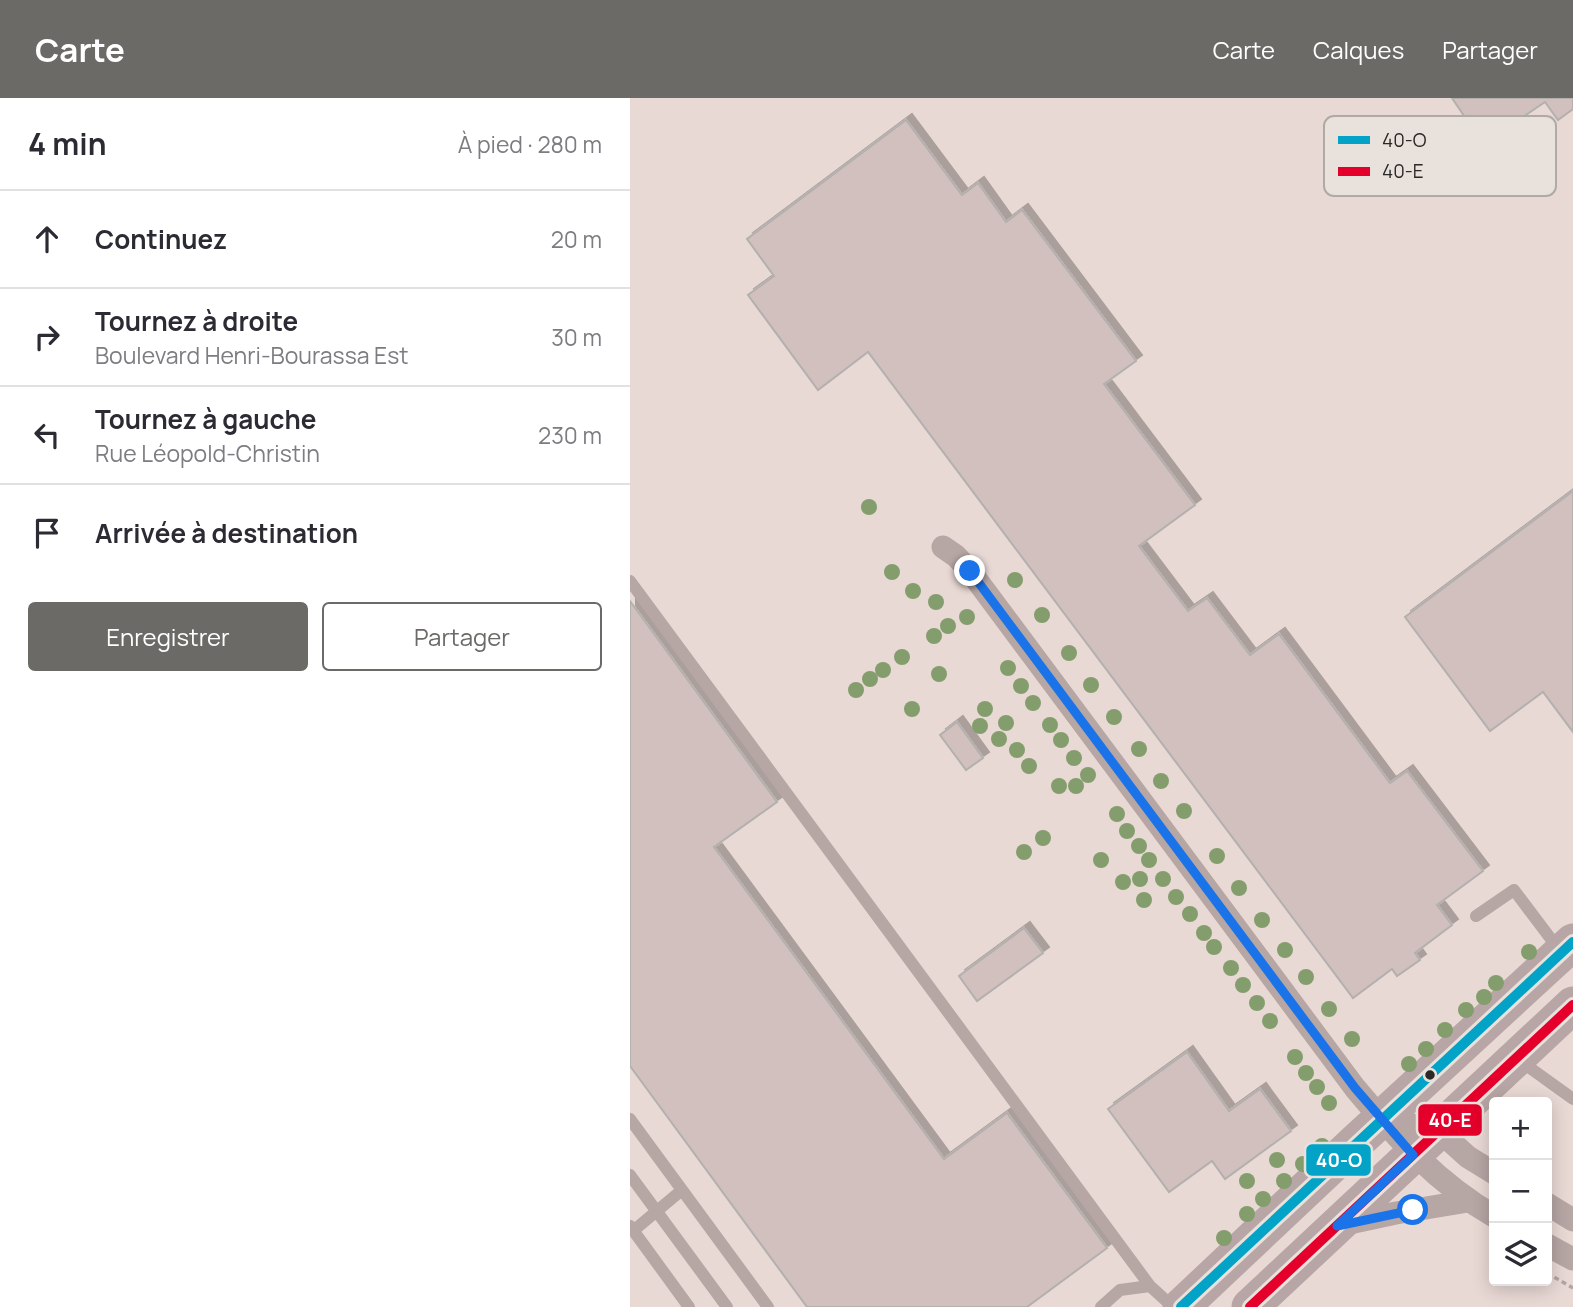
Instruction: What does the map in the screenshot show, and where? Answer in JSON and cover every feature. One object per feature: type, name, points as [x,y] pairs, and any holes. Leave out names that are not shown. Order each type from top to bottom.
[{"type":"main road","points":[[1250,1307],[1337,1226],[1407,1133],[1567,947]]},
{"type":"main road","points":[[1181,1307],[1407,1133],[1516,1057],[1573,1004]]},
{"type":"street","points":[[943,547],[970,571],[1339,1066],[1407,1133],[1468,1201],[1489,1213]]},
{"type":"street","points":[[1407,1133],[1468,1157],[1489,1170]]},
{"type":"street","points":[[1337,1226],[1468,1201]]},
{"type":"street","points":[[1552,1207],[1573,1220]]},
{"type":"street","points":[[1552,1248],[1573,1259]]},
{"type":"lane","points":[[630,581],[1150,1286],[1173,1307]]},
{"type":"lane","points":[[1476,916],[1514,890],[1567,947]]},
{"type":"lane","points":[[1516,1057],[1573,1099]]},
{"type":"lane","points":[[630,1119],[768,1307]]},
{"type":"lane","points":[[630,1175],[727,1307]]},
{"type":"lane","points":[[682,1190],[632,1228],[689,1307]]},
{"type":"lane","points":[[1101,1307],[1120,1290],[1150,1286]]},
{"type":"path","points":[[1552,1276],[1573,1288]]},
{"type":"shaded area","points":[[630,98],[1573,98],[1573,1307],[630,1307]]},
{"type":"building","points":[[1452,98],[1573,98],[1573,109],[1558,120],[1545,102],[1524,116],[1464,116]]},
{"type":"building","points":[[906,120],[962,195],[978,183],[1006,222],[1022,210],[1136,361],[1104,384],[1195,505],[1139,546],[1188,611],[1207,598],[1250,655],[1279,634],[1390,783],[1407,771],[1483,871],[1437,905],[1452,925],[1415,953],[1420,960],[1397,976],[1392,969],[1353,998],[868,352],[818,390],[748,295],[774,276],[747,239]]},
{"type":"building","points":[[1573,491],[1573,732],[1543,692],[1490,731],[1405,617]]},
{"type":"building","points":[[630,601],[777,802],[714,847],[944,1159],[1007,1113],[1107,1248],[1027,1307],[807,1307],[630,1066]]},
{"type":"building","points":[[957,722],[983,758],[966,770],[940,735]]},
{"type":"building","points":[[1024,928],[1043,953],[977,1001],[959,976]]},
{"type":"building","points":[[1187,1052],[1229,1111],[1260,1089],[1291,1131],[1225,1179],[1212,1161],[1169,1192],[1108,1109]]},
{"type":"transit line","name":"40-O","points":[[1181,1307],[1573,942]]},
{"type":"transit line","name":"40-E","points":[[1250,1307],[1573,1005]]},
{"type":"route","points":[[970,571],[1355,1088],[1413,1155],[1337,1226],[1413,1210]]}]
